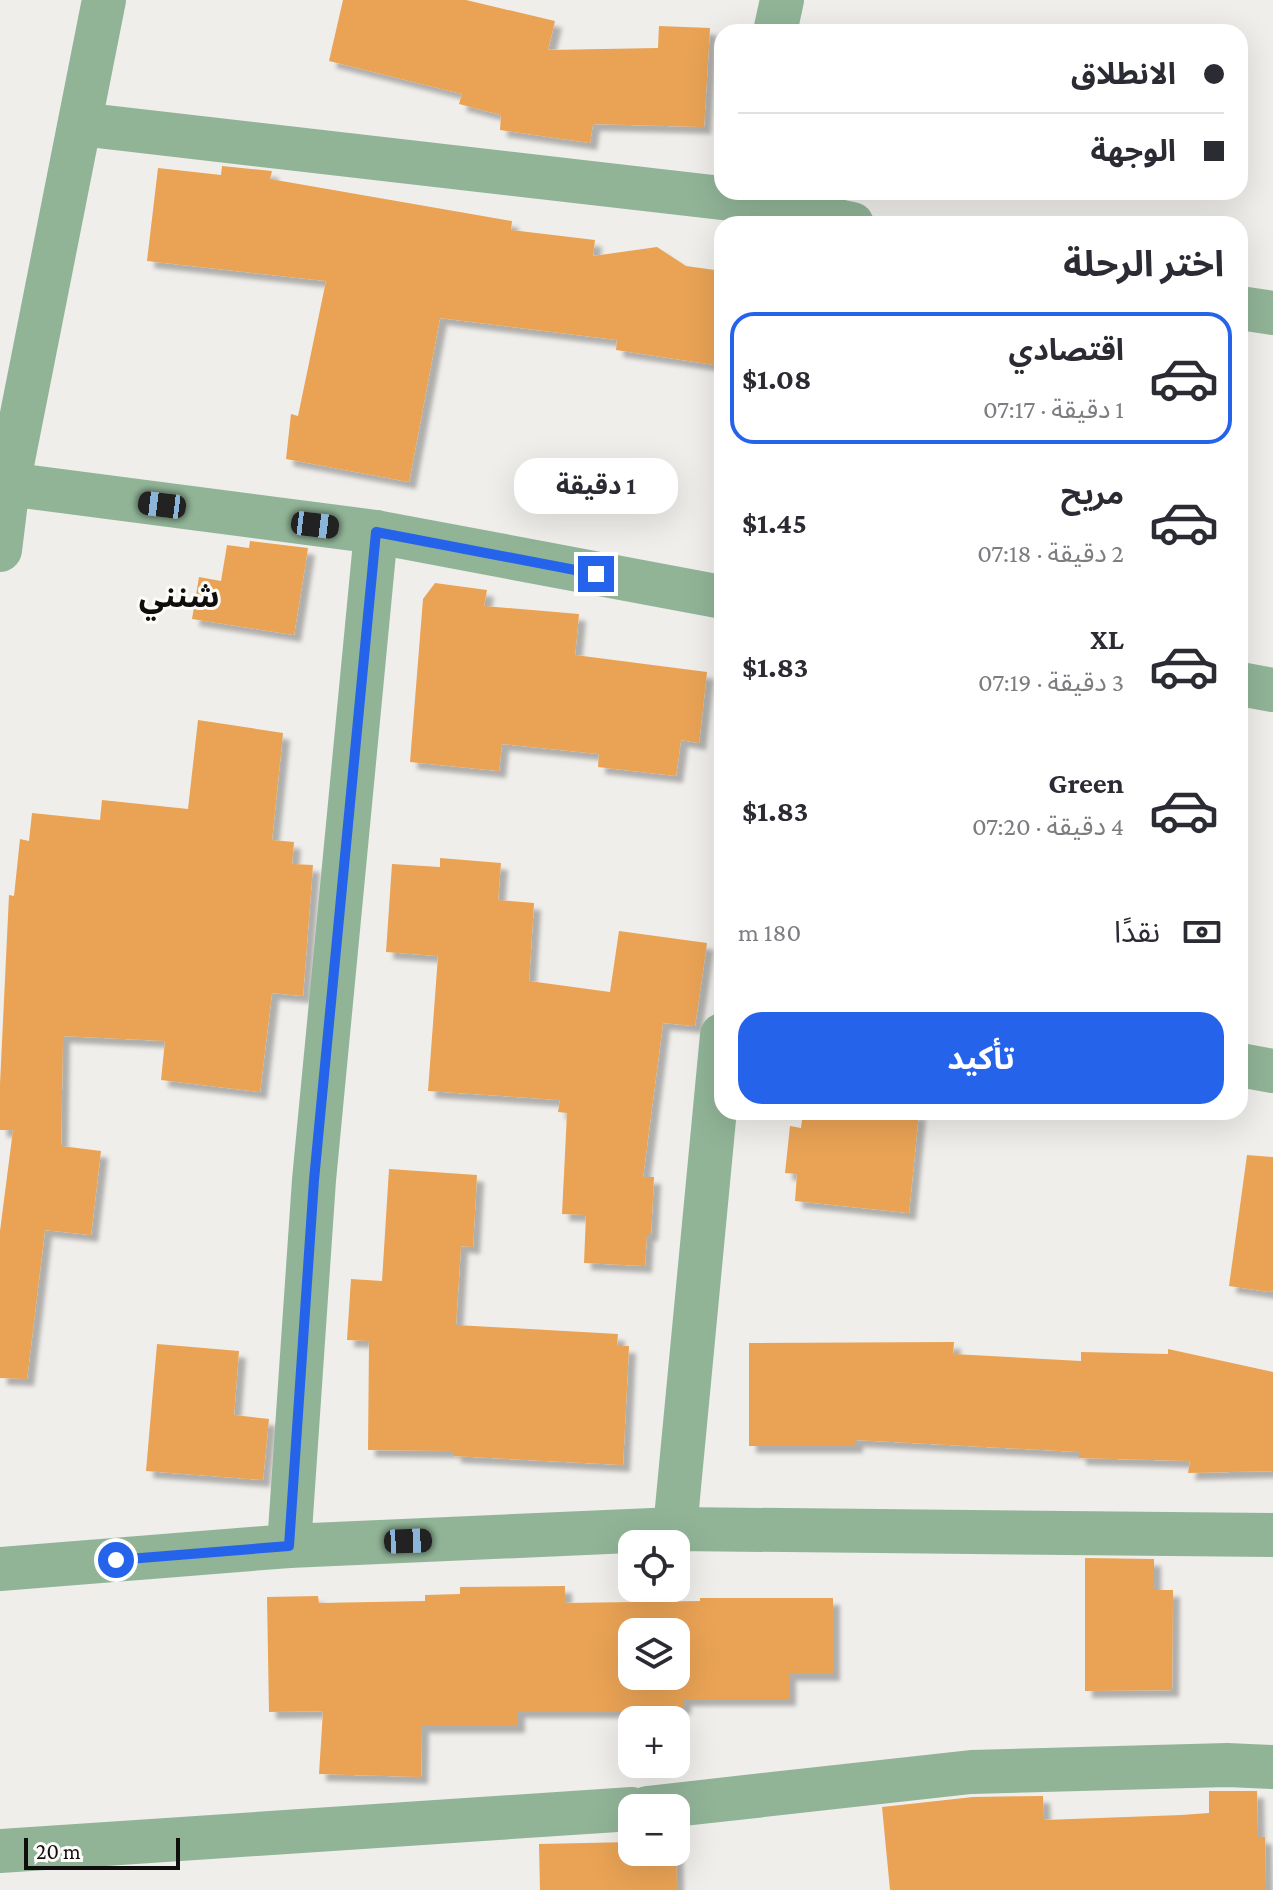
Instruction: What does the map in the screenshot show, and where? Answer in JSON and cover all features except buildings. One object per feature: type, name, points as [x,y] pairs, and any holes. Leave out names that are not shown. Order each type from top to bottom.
[{"type":"street","points":[[0,550],[4,484],[104,0]]},
{"type":"street","points":[[777,24],[782,0]]},
{"type":"street","points":[[80,124],[714,193]]},
{"type":"street","points":[[756,200],[820,216]]},
{"type":"street","points":[[1248,309],[1273,313]]},
{"type":"street","points":[[4,484],[376,532],[714,595]]},
{"type":"street","points":[[289,1546],[314,1180],[376,532]]},
{"type":"street","points":[[1248,685],[1273,690]]},
{"type":"street","points":[[1248,1066],[1273,1071]]},
{"type":"street","points":[[675,1529],[714,1119]]},
{"type":"street","points":[[0,1569],[289,1546],[675,1529],[1273,1535]]},
{"type":"street","points":[[690,1803],[971,1772],[1227,1765],[1273,1767]]},
{"type":"street","points":[[0,1851],[618,1810]]},
{"type":"district","name":"شنني","points":[[179,596]]},
{"type":"route","points":[[116,1560],[289,1546],[314,1180],[376,532],[596,574]]}]
